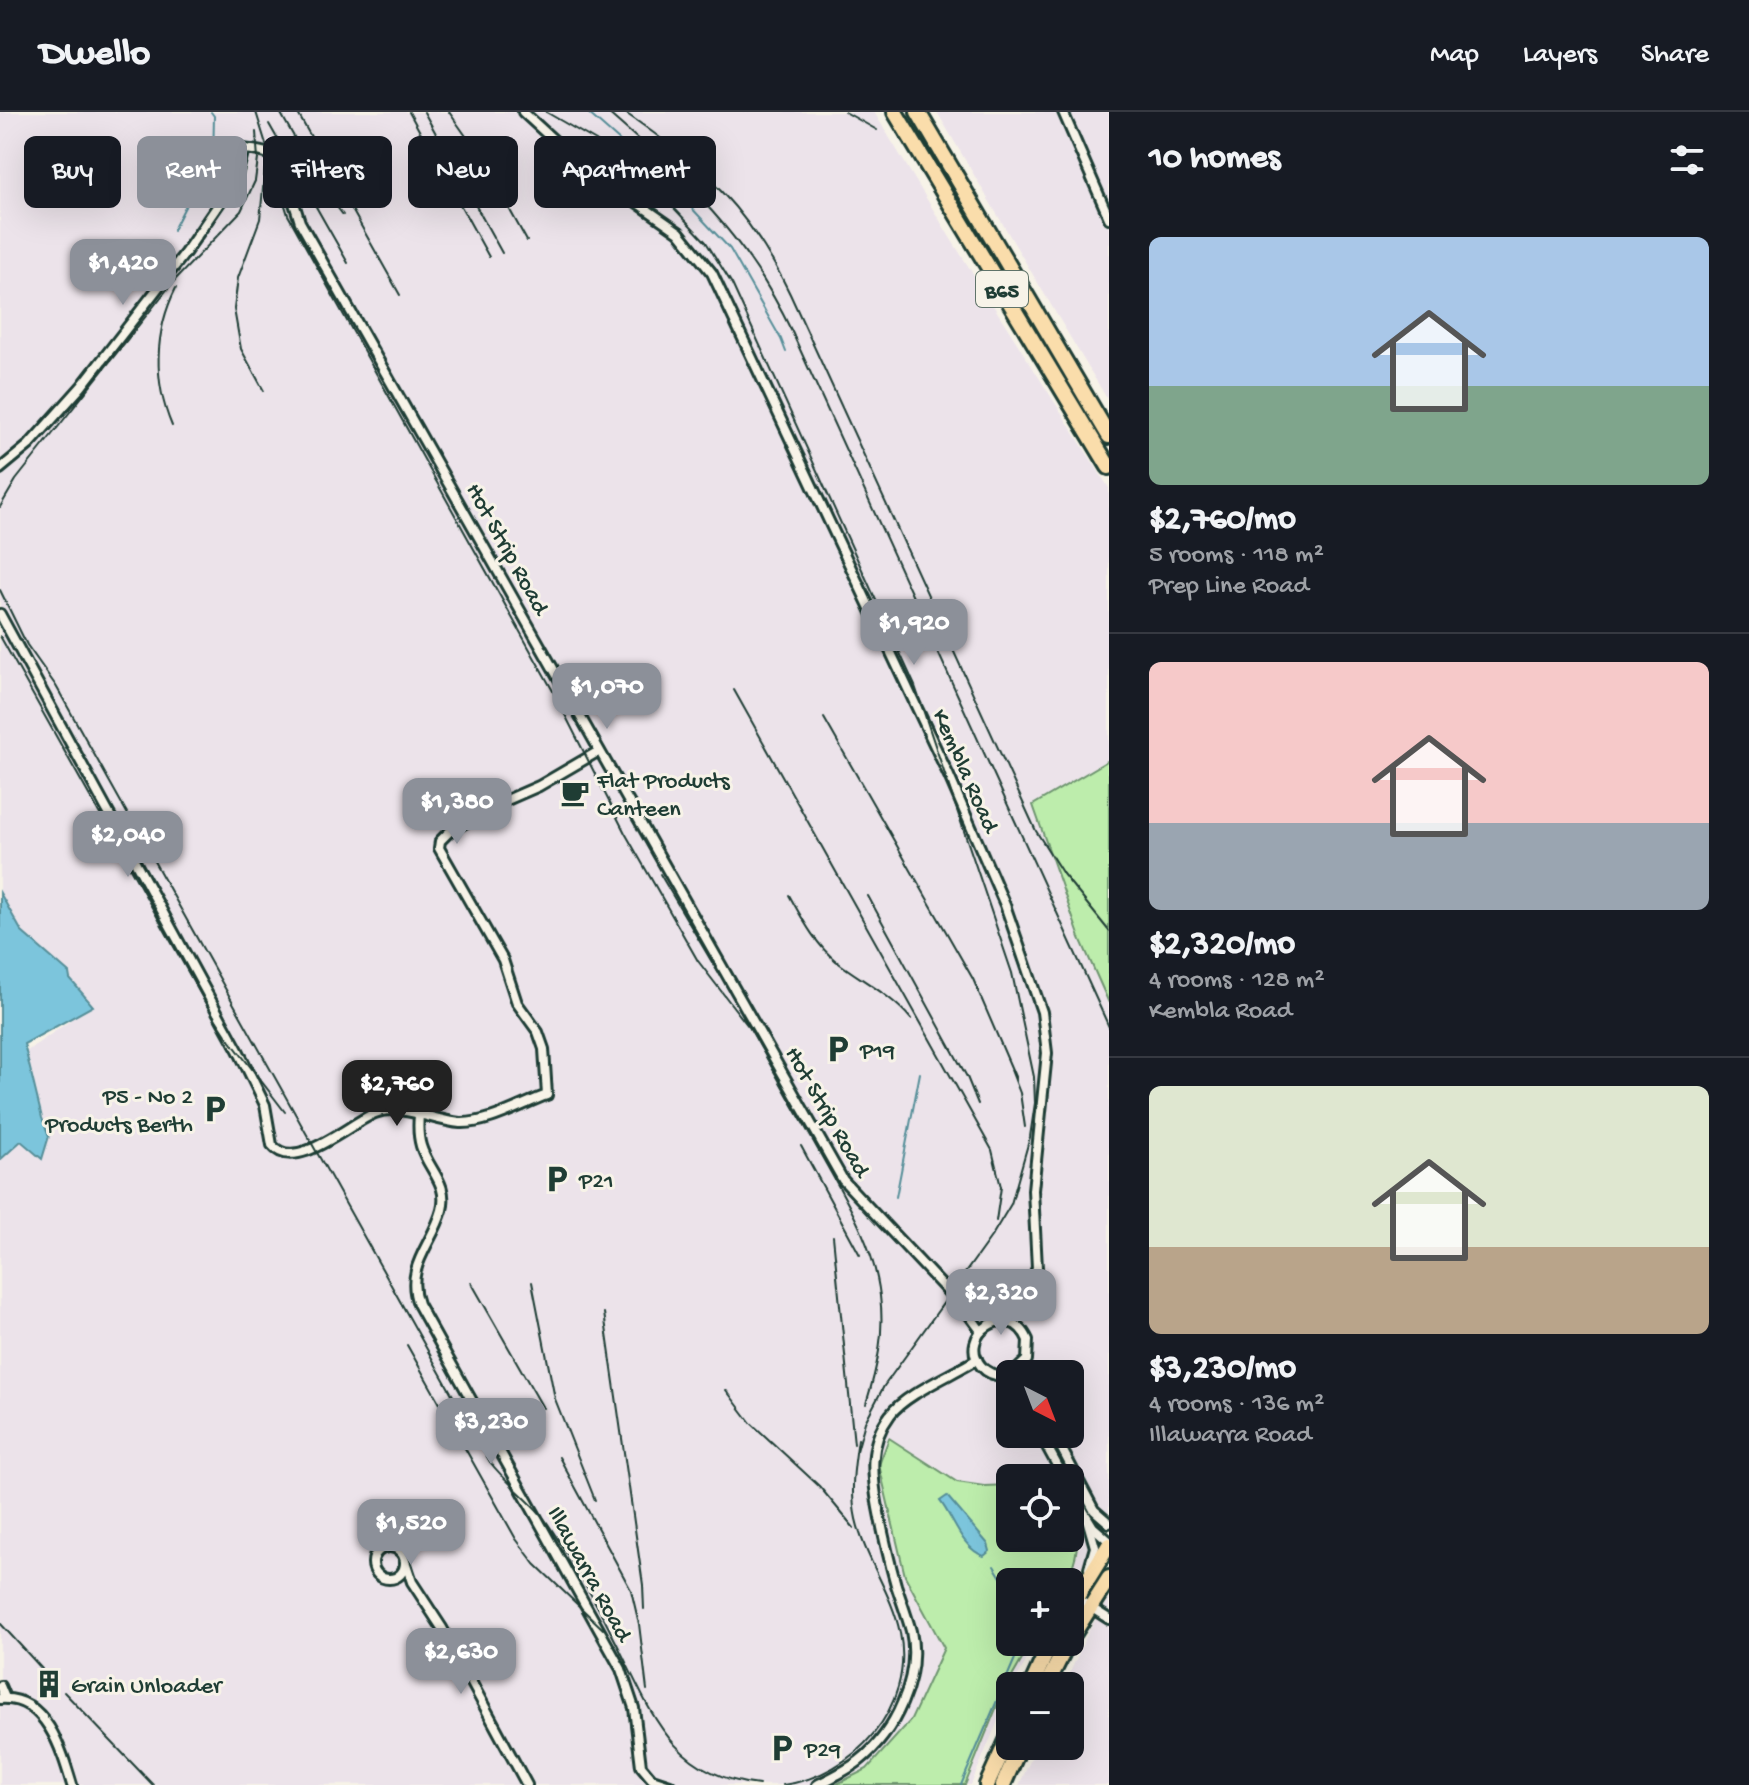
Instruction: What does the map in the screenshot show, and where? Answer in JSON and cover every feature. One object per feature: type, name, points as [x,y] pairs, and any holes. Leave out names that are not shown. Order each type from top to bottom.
[{"type":"main road","name":"B65","points":[[895,112],[1109,467]]},
{"type":"main road","name":"B65","points":[[918,112],[1109,436]]},
{"type":"main road","points":[[1084,1585],[1109,1543]]},
{"type":"main road","points":[[1084,1617],[1109,1578]]},
{"type":"main road","points":[[987,1785],[998,1760]]},
{"type":"main road","points":[[1003,1785],[1014,1760]]},
{"type":"street","name":"Kembla Road","points":[[523,112],[572,157],[679,232],[703,260],[720,287],[949,776],[1005,905],[1042,1012],[1047,1053],[1033,1190],[1037,1268],[1012,1323]]},
{"type":"street","points":[[1063,112],[1109,218]]},
{"type":"street","name":"Hot Strip Road","points":[[0,469],[29,445],[81,387],[176,264],[236,179],[244,149],[270,155],[279,163],[300,222],[843,1180],[967,1312],[981,1331]]},
{"type":"street","points":[[0,614],[238,1050],[265,1105],[270,1122],[270,1141],[280,1152],[297,1154],[376,1112],[419,1115],[461,1123],[481,1120],[547,1095],[542,1041],[517,1003],[503,960],[439,848],[440,841],[449,832],[599,751]]},
{"type":"street","name":"Illawarra Road","points":[[419,1115],[418,1132],[422,1149],[444,1187],[442,1209],[415,1270],[412,1289],[621,1669],[634,1708],[643,1771],[652,1779],[670,1785]]},
{"type":"street","points":[[996,1374],[991,1374],[977,1359],[975,1345],[981,1331],[994,1322],[1012,1323],[1022,1329],[1029,1343],[1026,1360]]},
{"type":"street","points":[[817,1785],[848,1769],[870,1751],[899,1710],[910,1677],[911,1633],[886,1545],[872,1474],[872,1459],[881,1433],[889,1416],[902,1403],[977,1359]]},
{"type":"street","points":[[1047,1448],[1056,1464]]},
{"type":"street","points":[[1062,1448],[1094,1510],[1109,1523]]},
{"type":"street","points":[[1084,1514],[1109,1543]]},
{"type":"street","points":[[1084,1577],[1094,1553],[1094,1541],[1087,1519]]},
{"type":"street","points":[[418,1591],[404,1582],[377,1573],[374,1558],[378,1551],[387,1547],[402,1554],[418,1591],[442,1628],[527,1785]]},
{"type":"street","points":[[387,1578],[400,1574],[405,1561]]},
{"type":"street","points":[[1084,1606],[1109,1619]]},
{"type":"street","points":[[0,1686],[2,1699],[20,1701],[50,1727],[60,1744],[72,1785]]},
{"type":"shaded area","points":[[0,112],[874,112],[1109,488],[1109,1520],[1081,1568],[996,1568],[996,1656],[1029,1656],[1020,1672],[996,1672],[996,1725],[971,1785],[0,1785],[0,1070],[71,1020],[0,954]]},
{"type":"shaded area","points":[[937,112],[1109,112],[1109,402],[1014,243]]},
{"type":"shaded area","points":[[1109,1598],[1109,1785],[1019,1785],[1031,1760],[1084,1760],[1084,1672],[1070,1672],[1077,1656],[1084,1656],[1084,1641]]},
{"type":"green space","points":[[1109,760],[1109,1003],[1080,938],[1033,805]]},
{"type":"green space","points":[[889,1438],[957,1482],[996,1486],[996,1552],[1075,1552],[1072,1568],[996,1568],[996,1656],[1024,1656],[1015,1672],[996,1672],[996,1708],[965,1785],[835,1785],[867,1769],[911,1720],[944,1648],[905,1576],[879,1465]]},
{"type":"water","points":[[0,893],[22,932],[69,973],[70,979],[93,1006],[24,1044],[49,1136],[42,1159],[21,1141],[0,1160]]},
{"type":"water","points":[[947,1496],[988,1544],[990,1551],[984,1556],[970,1547],[959,1532],[940,1501]]},
{"type":"waterway","points":[[173,230],[213,162],[214,116],[211,112]]},
{"type":"waterway","points":[[587,112],[672,187],[730,249],[786,352]]},
{"type":"waterway","points":[[896,1197],[920,1073]]},
{"type":"waterway","points":[[961,1785],[1016,1656]]},
{"type":"railway","points":[[256,112],[288,215],[553,691],[625,833],[698,961],[748,1026]]},
{"type":"railway","points":[[280,112],[324,190],[343,215]]},
{"type":"railway","points":[[297,112],[400,295]]},
{"type":"railway","points":[[409,112],[489,257]]},
{"type":"railway","points":[[424,112],[502,253]]},
{"type":"railway","points":[[449,112],[480,156],[527,241]]},
{"type":"railway","points":[[546,112],[596,141],[673,207],[706,242],[732,284],[915,686],[1012,973],[1034,1077],[1035,1103],[1030,1137],[1011,1204],[993,1234],[884,1386],[865,1422],[857,1451]]},
{"type":"railway","points":[[607,112],[712,211],[734,237],[774,297],[1109,1027]]},
{"type":"railway","points":[[624,112],[677,151],[721,191],[758,237],[774,264],[1036,831],[1063,874],[1109,931]]},
{"type":"railway","points":[[845,112],[877,130]]},
{"type":"railway","points":[[269,124],[348,263]]},
{"type":"railway","points":[[0,507],[16,480],[173,282],[241,211],[255,181],[258,159],[256,132]]},
{"type":"railway","points":[[263,188],[260,219],[238,278],[234,309],[241,349],[264,391]]},
{"type":"railway","points":[[172,426],[162,392],[159,357],[163,322],[176,288]]},
{"type":"railway","points":[[0,590],[27,645],[56,686],[490,1462],[552,1530],[586,1585],[653,1715],[667,1736],[684,1754],[704,1768],[729,1779],[759,1785]]},
{"type":"railway","points":[[0,636],[206,1004],[285,1112]]},
{"type":"railway","points":[[734,690],[992,1150],[1001,1187],[996,1221]]},
{"type":"railway","points":[[824,718],[973,979],[1016,1079]]},
{"type":"railway","points":[[660,874],[719,974]]},
{"type":"railway","points":[[789,895],[828,954],[885,995],[911,1019]]},
{"type":"railway","points":[[868,896],[967,1077],[978,1104]]},
{"type":"railway","points":[[743,1016],[849,1206],[872,1258],[880,1296],[881,1337],[866,1404]]},
{"type":"railway","points":[[1011,1070],[1020,1093],[1025,1127]]},
{"type":"railway","points":[[801,1146],[860,1255]]},
{"type":"railway","points":[[833,1236],[854,1444]]},
{"type":"railway","points":[[471,1282],[543,1408]]},
{"type":"railway","points":[[532,1282],[555,1399],[595,1500]]},
{"type":"railway","points":[[604,1313],[644,1609]]},
{"type":"railway","points":[[407,1345],[516,1539],[535,1564],[603,1629]]},
{"type":"railway","points":[[726,1390],[751,1423],[819,1486],[854,1528]]},
{"type":"railway","points":[[783,1785],[809,1779],[833,1768],[855,1752],[874,1733],[898,1687],[902,1661],[900,1633],[891,1604],[860,1534],[854,1509],[853,1479],[858,1439]]},
{"type":"railway","points":[[559,1457],[631,1590],[639,1624],[647,1690]]},
{"type":"railway","points":[[0,1623],[42,1669]]},
{"type":"railway","points":[[64,1692],[153,1785]]},
{"type":"place","name":"Flat Products Canteen","points":[[575,793]]},
{"type":"place","name":"P19","points":[[838,1049]]},
{"type":"place","name":"P5 - No 2 Products Berth","points":[[215,1109]]},
{"type":"place","name":"P21","points":[[557,1179]]},
{"type":"place","name":"Grain Unloader","points":[[49,1684]]},
{"type":"place","name":"P29","points":[[782,1748]]}]
